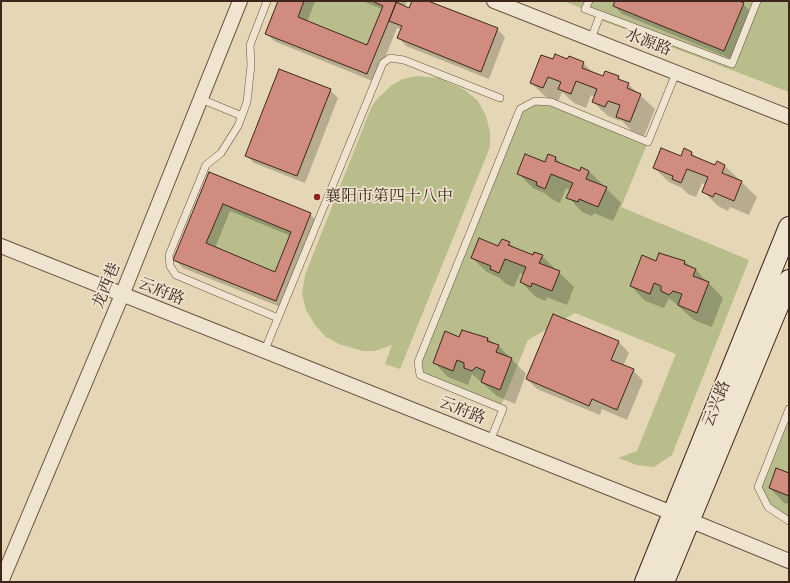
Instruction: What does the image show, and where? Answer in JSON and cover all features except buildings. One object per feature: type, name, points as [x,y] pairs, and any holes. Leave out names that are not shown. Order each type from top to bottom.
[{"type":"street","name":"龙西巷","points":[[1,582],[122,295],[240,1]]},
{"type":"street","name":"水源路","points":[[494,1],[789,117]]},
{"type":"street","name":"云兴路","points":[[664,582],[681,516],[789,227]]},
{"type":"street","name":"云府路","points":[[1,246],[264,352],[681,516],[789,561]]},
{"type":"street","name":"云兴路","points":[[645,582],[681,516],[789,280]]},
{"type":"lane","points":[[267,1],[250,45],[251,65],[247,102],[242,116],[238,126],[221,153],[206,165],[169,255],[170,266],[176,275],[278,318]]},
{"type":"lane","points":[[589,1],[585,9],[732,64],[757,1]]},
{"type":"lane","points":[[590,39],[600,15]]},
{"type":"lane","points":[[264,352],[383,63],[390,58],[404,60],[500,98]]},
{"type":"lane","points":[[490,441],[504,409],[420,375],[418,362],[520,109],[535,101],[551,102],[648,142],[676,73]]},
{"type":"lane","points":[[201,99],[242,116]]},
{"type":"lane","points":[[789,409],[758,487],[768,507],[789,521]]},
{"type":"green space","points":[[304,1],[372,1],[383,6],[367,45],[298,17]]},
{"type":"green space","points":[[563,1],[789,1],[789,92],[598,19],[600,15]]},
{"type":"green space","points":[[416,76],[439,78],[465,90],[478,101],[486,116],[490,132],[490,147],[400,369],[385,364],[392,345],[375,351],[363,351],[339,344],[326,337],[315,325],[306,310],[302,294],[305,275],[371,108],[376,100],[392,85],[403,79]]},
{"type":"green space","points":[[535,101],[551,102],[648,142],[621,207],[749,260],[672,455],[654,467],[637,465],[618,458],[637,451],[676,354],[575,313],[528,340],[500,408],[420,375],[418,362],[520,109]]},
{"type":"green space","points":[[223,204],[291,232],[275,272],[206,243]]},
{"type":"green space","points":[[789,409],[789,521],[768,507],[758,487]]},
{"type":"place","name":"襄阳市第四十八中","points":[[317,197]]}]
